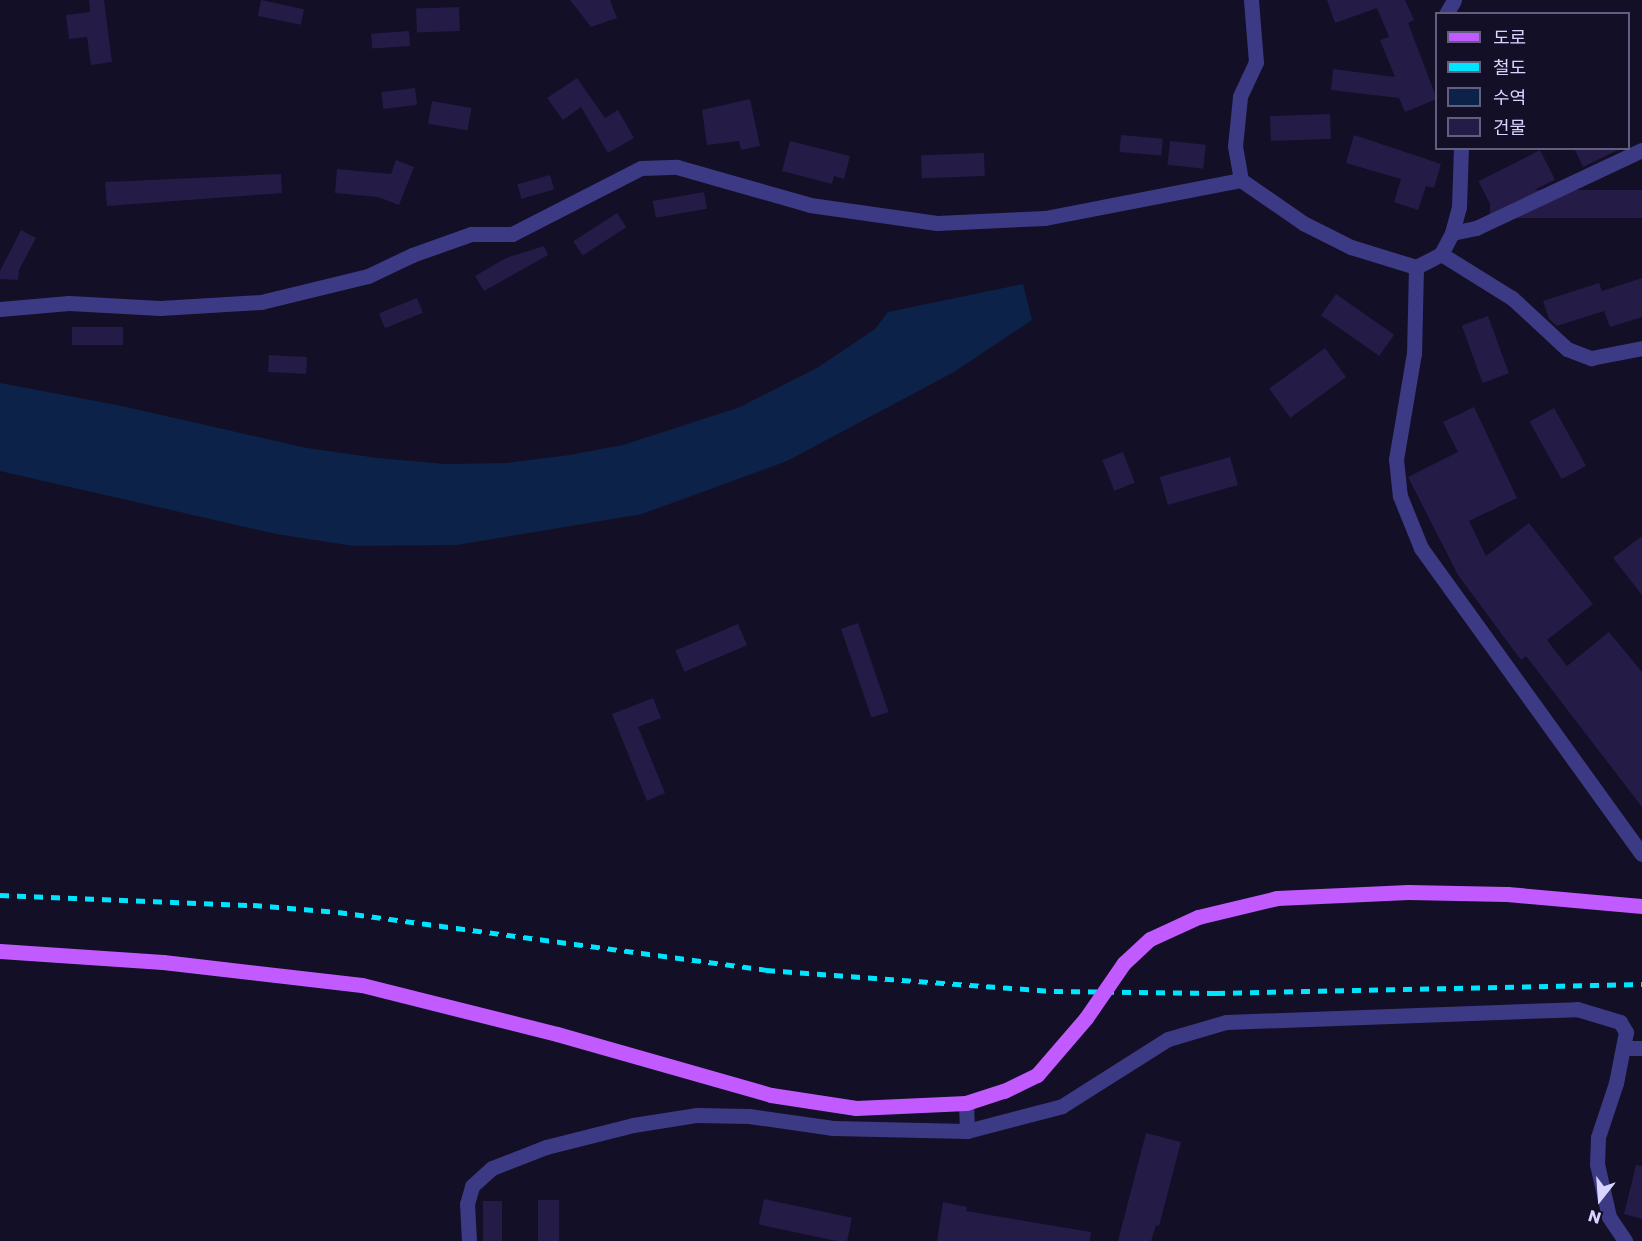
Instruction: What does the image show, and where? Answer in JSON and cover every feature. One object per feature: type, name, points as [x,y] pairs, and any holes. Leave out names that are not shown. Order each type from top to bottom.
[{"type":"main road","points":[[0,951],[163,962],[362,985],[808,1103],[856,1108],[966,1103],[1004,1091],[1037,1075],[1086,1018],[1124,963],[1150,939],[1198,917],[1277,898],[1408,892],[1496,894],[1642,906]]},
{"type":"street","points":[[1251,0],[1256,62],[1240,97],[1235,146],[1241,180],[1303,223],[1351,247],[1416,267],[1441,254],[1452,233],[1459,207],[1461,150]]},
{"type":"street","points":[[1452,233],[1476,228],[1642,150]]},
{"type":"street","points":[[0,309],[69,303],[160,308],[261,302],[368,276],[412,255],[471,234],[512,234],[641,168],[677,167],[810,205],[937,223],[1046,218],[1241,180]]},
{"type":"street","points":[[1441,254],[1512,298],[1567,349],[1591,358],[1642,348]]},
{"type":"street","points":[[1416,267],[1414,353],[1396,459],[1400,496],[1421,548],[1642,854]]},
{"type":"street","points":[[469,1241],[472,1186],[492,1168],[546,1147],[633,1125],[718,1115],[749,1116],[832,1128],[967,1131],[1062,1106],[1167,1039],[1226,1022],[1577,1009],[1620,1023],[1626,1032],[1625,1048],[1598,1137],[1597,1164],[1609,1217],[1625,1241]]},
{"type":"street","points":[[1625,1048],[1642,1048]]},
{"type":"street","points":[[966,1103],[967,1131]]},
{"type":"water","points":[[1023,284],[1032,320],[954,372],[787,461],[642,514],[457,545],[354,546],[276,534],[0,471],[0,383],[117,405],[307,448],[378,458],[445,464],[507,463],[569,455],[623,445],[740,407],[817,368],[875,329],[888,312]]},
{"type":"building","points":[[89,0],[104,0],[112,62],[91,65],[87,37],[69,39],[66,15],[90,12]]},
{"type":"building","points":[[261,0],[304,9],[301,25],[258,16]]},
{"type":"building","points":[[570,0],[610,0],[617,18],[591,27]]},
{"type":"building","points":[[1327,0],[1405,0],[1414,20],[1408,23],[1435,94],[1435,100],[1405,112],[1399,98],[1331,90],[1333,69],[1395,77],[1380,40],[1389,37],[1377,8],[1335,23]]},
{"type":"building","points":[[459,7],[460,31],[417,32],[416,9]]},
{"type":"building","points":[[409,31],[410,46],[372,49],[371,34]]},
{"type":"building","points":[[577,78],[605,118],[618,110],[634,138],[608,153],[581,107],[563,120],[547,98]]},
{"type":"building","points":[[415,88],[417,105],[383,109],[381,92]]},
{"type":"building","points":[[750,99],[760,146],[741,150],[739,141],[707,145],[702,110]]},
{"type":"building","points":[[432,101],[471,108],[467,131],[428,124]]},
{"type":"building","points":[[1330,114],[1331,139],[1271,141],[1270,116]]},
{"type":"building","points":[[1121,135],[1163,139],[1161,156],[1120,152]]},
{"type":"building","points":[[1354,135],[1441,164],[1434,188],[1426,186],[1418,210],[1394,202],[1401,179],[1346,163]]},
{"type":"building","points":[[790,141],[850,156],[844,179],[834,176],[832,184],[782,171]]},
{"type":"building","points":[[1170,141],[1206,145],[1203,169],[1167,165]]},
{"type":"building","points":[[1540,150],[1555,179],[1494,211],[1479,181]]},
{"type":"building","points":[[1575,150],[1618,150],[1583,167]]},
{"type":"building","points":[[984,153],[985,176],[922,178],[921,155]]},
{"type":"building","points":[[396,160],[414,167],[399,205],[378,197],[335,193],[337,169],[391,174]]},
{"type":"building","points":[[281,174],[282,193],[107,206],[105,182]]},
{"type":"building","points":[[550,175],[554,189],[521,199],[517,184]]},
{"type":"building","points":[[1490,190],[1642,190],[1642,218],[1490,218]]},
{"type":"building","points":[[704,192],[707,209],[656,218],[653,201]]},
{"type":"building","points":[[617,213],[626,227],[583,256],[573,241]]},
{"type":"building","points":[[21,230],[36,238],[19,270],[18,280],[0,279],[0,271]]},
{"type":"building","points":[[544,246],[548,255],[484,291],[475,276],[506,258]]},
{"type":"building","points":[[1642,278],[1642,317],[1610,327],[1604,311],[1557,326],[1549,319],[1543,301],[1599,283],[1602,291]]},
{"type":"building","points":[[1336,294],[1394,335],[1379,356],[1321,315]]},
{"type":"building","points":[[417,298],[423,313],[385,328],[379,313]]},
{"type":"building","points":[[1488,316],[1509,373],[1483,383],[1462,326]]},
{"type":"building","points":[[72,327],[123,327],[123,345],[72,345]]},
{"type":"building","points":[[1325,348],[1346,377],[1290,418],[1269,389]]},
{"type":"building","points":[[269,355],[307,357],[306,374],[268,372]]},
{"type":"building","points":[[1474,407],[1517,498],[1469,521],[1486,556],[1529,523],[1593,604],[1547,640],[1567,666],[1609,632],[1642,672],[1642,807],[1526,656],[1521,660],[1458,575],[1408,477],[1458,452],[1443,422]]},
{"type":"building","points":[[1554,408],[1586,466],[1562,479],[1530,422]]},
{"type":"building","points":[[1123,452],[1135,483],[1114,491],[1102,460]]},
{"type":"building","points":[[1230,457],[1238,485],[1168,505],[1160,477]]},
{"type":"building","points":[[1642,536],[1642,595],[1613,558]]},
{"type":"building","points":[[858,623],[889,712],[872,718],[841,629]]},
{"type":"building","points":[[738,624],[747,645],[684,672],[675,651]]},
{"type":"building","points":[[653,698],[661,718],[638,727],[665,793],[647,801],[612,714]]},
{"type":"building","points":[[1146,1133],[1181,1142],[1159,1226],[1156,1225],[1151,1241],[1118,1241]]},
{"type":"building","points":[[1636,1165],[1642,1166],[1642,1219],[1624,1214]]},
{"type":"building","points":[[764,1199],[852,1218],[847,1241],[837,1241],[759,1224]]},
{"type":"building","points":[[538,1200],[559,1200],[559,1241],[538,1241]]},
{"type":"building","points":[[483,1201],[502,1201],[502,1241],[483,1241]]},
{"type":"building","points":[[943,1202],[967,1207],[966,1211],[1091,1232],[1090,1241],[937,1241]]},
{"type":"railway","points":[[0,895],[253,905],[338,912],[766,970],[1054,991],[1216,993],[1642,984]]}]
